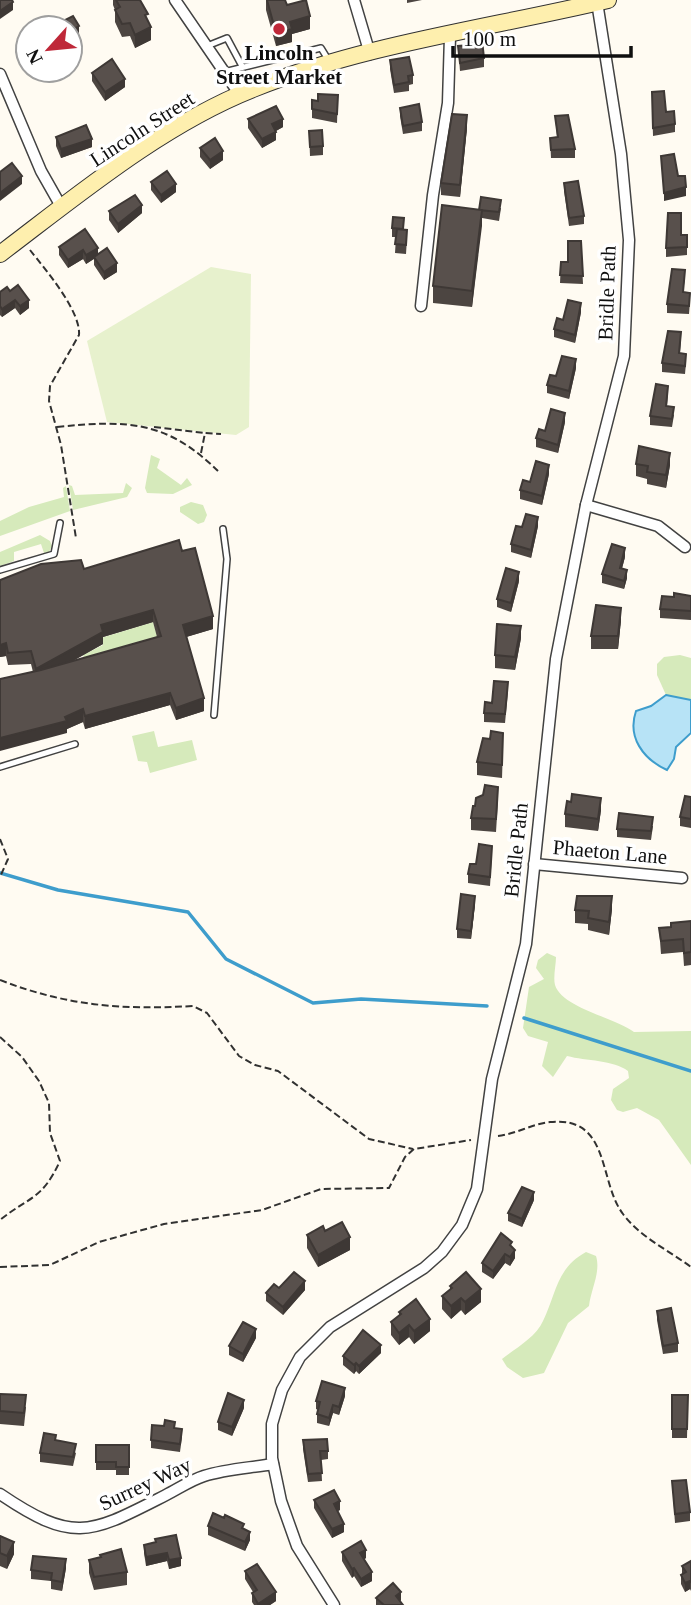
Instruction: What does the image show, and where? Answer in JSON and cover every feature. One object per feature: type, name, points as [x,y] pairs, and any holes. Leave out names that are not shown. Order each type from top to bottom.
[{"type":"main road","name":"Lincoln Street","points":[[0,254],[185,122],[240,95],[330,64],[602,1]]},
{"type":"street","points":[[175,0],[240,95]]},
{"type":"street","points":[[354,0],[370,54]]},
{"type":"street","name":"Bridle Path","points":[[334,1605],[297,1546],[281,1501],[273,1464],[272,1424],[276,1406],[300,1357],[330,1327],[424,1268],[442,1252],[471,1207],[477,1189],[492,1079],[526,944],[556,659],[586,505],[624,356],[629,240],[602,1]]},
{"type":"street","points":[[421,306],[433,195],[448,103],[450,36]]},
{"type":"street","points":[[0,74],[41,171],[62,208]]},
{"type":"street","points":[[586,505],[658,526],[685,547]]},
{"type":"street","name":"Phaeton Lane","points":[[534,864],[682,878]]},
{"type":"street","name":"Surrey Way","points":[[0,1494],[41,1519],[67,1527],[93,1529],[123,1519],[203,1476],[273,1464]]},
{"type":"lane","points":[[207,46],[227,38],[242,66]]},
{"type":"lane","points":[[224,72],[270,58],[290,58],[321,48],[330,64]]},
{"type":"lane","points":[[0,570],[54,554],[60,523]]},
{"type":"lane","points":[[214,715],[227,559],[223,529]]},
{"type":"lane","points":[[0,767],[75,744]]},
{"type":"path","points":[[21,239],[74,312],[80,326],[79,335],[50,386],[49,401],[57,427],[76,538]]},
{"type":"path","points":[[57,427],[92,424],[221,434]]},
{"type":"path","points":[[153,427],[183,441],[219,471]]},
{"type":"path","points":[[201,454],[201,441],[205,433]]},
{"type":"path","points":[[0,839],[8,859],[0,877]]},
{"type":"path","points":[[0,980],[49,997],[92,1006],[193,1006],[207,1013],[239,1056],[255,1065],[278,1071],[369,1139],[414,1149],[484,1138],[551,1122],[577,1126],[592,1136],[603,1155],[615,1199],[623,1214],[654,1242],[691,1267]]},
{"type":"path","points":[[0,1037],[22,1057],[49,1103],[50,1133],[60,1161],[50,1182],[34,1199],[0,1220]]},
{"type":"path","points":[[0,1267],[50,1265],[99,1242],[163,1224],[262,1210],[321,1189],[389,1188],[405,1157],[414,1149]]},
{"type":"green space","points":[[211,267],[251,274],[249,427],[236,435],[107,422],[87,341]]},
{"type":"green space","points":[[151,455],[160,459],[157,468],[181,485],[187,478],[192,485],[173,494],[147,493],[145,488]]},
{"type":"green space","points":[[126,483],[132,488],[127,497],[73,510],[69,485],[75,495],[123,493]]},
{"type":"green space","points":[[66,486],[70,511],[0,536],[0,521],[29,507],[64,497],[63,488]]},
{"type":"green space","points":[[191,502],[203,505],[207,515],[204,522],[198,524],[180,512],[180,507]]},
{"type":"green space","points":[[40,535],[50,541],[52,546],[49,552],[44,553],[41,544],[14,552],[14,561],[0,566],[0,552]]},
{"type":"green space","points":[[153,622],[161,649],[87,670],[83,655],[103,645],[101,638]]},
{"type":"green space","points":[[680,655],[691,658],[691,700],[666,695],[657,675],[657,664],[664,657]]},
{"type":"green space","points":[[154,731],[158,747],[192,740],[197,760],[150,773],[147,762],[138,761],[132,736]]},
{"type":"green space","points":[[547,953],[556,957],[555,985],[560,993],[578,1006],[634,1032],[691,1031],[691,1165],[659,1120],[637,1108],[623,1112],[617,1110],[611,1100],[613,1089],[629,1078],[628,1071],[622,1067],[567,1056],[553,1077],[542,1066],[548,1042],[528,1036],[523,1028],[529,987],[544,979],[536,968],[538,960]]},
{"type":"green space","points":[[586,1252],[596,1256],[597,1262],[597,1274],[589,1306],[568,1323],[544,1373],[523,1378],[507,1367],[502,1359],[540,1327],[563,1274],[576,1258]]},
{"type":"water","points":[[666,695],[691,700],[691,733],[676,747],[674,759],[667,770],[644,753],[634,730],[636,711],[651,706]]},
{"type":"building","points":[[0,0],[12,0],[13,2],[0,11]]},
{"type":"building","points":[[116,0],[140,0],[148,14],[145,15],[151,27],[135,35],[130,23],[122,24],[115,10],[120,7]]},
{"type":"building","points":[[267,0],[285,0],[287,5],[306,0],[310,16],[290,22],[292,29],[276,33]]},
{"type":"building","points":[[482,40],[484,58],[460,63],[458,46],[471,45],[470,42]]},
{"type":"building","points":[[409,57],[413,75],[408,76],[409,82],[394,85],[390,60]]},
{"type":"building","points":[[112,59],[125,79],[105,92],[92,73]]},
{"type":"building","points":[[664,91],[666,112],[674,111],[675,124],[653,128],[652,92]]},
{"type":"building","points":[[318,94],[338,95],[337,114],[312,109],[312,100],[318,101]]},
{"type":"building","points":[[419,104],[422,122],[403,126],[400,108]]},
{"type":"building","points":[[276,106],[283,119],[272,124],[276,132],[262,139],[248,119]]},
{"type":"building","points":[[452,114],[467,115],[460,185],[441,183]]},
{"type":"building","points":[[568,115],[575,149],[551,150],[550,138],[558,137],[555,116]]},
{"type":"building","points":[[86,125],[92,139],[61,149],[56,137]]},
{"type":"building","points":[[322,130],[323,146],[310,147],[309,131]]},
{"type":"building","points":[[215,138],[223,151],[210,160],[200,148]]},
{"type":"building","points":[[674,154],[678,176],[685,176],[686,187],[664,193],[661,156]]},
{"type":"building","points":[[12,163],[22,176],[0,193],[0,172]]},
{"type":"building","points":[[167,171],[176,184],[161,195],[151,182]]},
{"type":"building","points":[[578,181],[584,216],[569,218],[564,183]]},
{"type":"building","points":[[135,195],[142,205],[118,224],[109,211]]},
{"type":"building","points":[[481,197],[501,200],[499,212],[479,210]]},
{"type":"building","points":[[442,205],[482,210],[472,291],[433,286]]},
{"type":"building","points":[[668,213],[681,213],[681,235],[687,235],[687,247],[666,248]]},
{"type":"building","points":[[393,217],[404,218],[403,229],[392,228]]},
{"type":"building","points":[[85,229],[98,248],[86,255],[83,250],[68,260],[59,247]]},
{"type":"building","points":[[397,229],[407,230],[406,245],[395,244]]},
{"type":"building","points":[[568,241],[581,241],[583,276],[560,275],[561,262],[568,262]]},
{"type":"building","points":[[107,248],[117,263],[104,272],[94,257]]},
{"type":"building","points":[[672,269],[685,270],[683,292],[690,293],[689,306],[667,304]]},
{"type":"building","points":[[18,285],[29,300],[20,306],[15,300],[2,309],[0,292],[7,287],[10,291]]},
{"type":"building","points":[[568,300],[581,303],[575,335],[554,329],[557,318],[563,320]]},
{"type":"building","points":[[668,331],[681,332],[679,353],[686,354],[685,366],[662,363]]},
{"type":"building","points":[[562,356],[576,359],[569,391],[547,385],[550,375],[556,376]]},
{"type":"building","points":[[656,384],[668,386],[666,406],[674,407],[672,419],[650,416]]},
{"type":"building","points":[[551,409],[565,413],[558,445],[536,438],[539,429],[545,431]]},
{"type":"building","points":[[639,446],[670,453],[666,475],[647,472],[648,466],[636,464]]},
{"type":"building","points":[[536,461],[549,465],[542,496],[520,490],[523,480],[530,482]]},
{"type":"building","points":[[526,514],[538,517],[531,550],[511,544],[516,526],[522,527]]},
{"type":"building","points":[[179,540],[182,551],[195,548],[213,616],[183,625],[204,698],[176,708],[170,693],[85,716],[83,709],[65,717],[67,721],[0,738],[0,679],[161,636],[153,610],[101,625],[103,632],[36,669],[31,651],[8,653],[6,643],[0,645],[0,580],[41,564],[81,560],[84,569]]},
{"type":"building","points":[[612,544],[625,548],[620,568],[627,570],[624,581],[602,574]]},
{"type":"building","points":[[506,568],[519,572],[511,603],[497,599]]},
{"type":"building","points":[[674,593],[691,596],[691,611],[660,609],[662,596],[674,597]]},
{"type":"building","points":[[596,605],[621,608],[618,636],[591,636]]},
{"type":"building","points":[[497,624],[521,626],[515,657],[495,655]]},
{"type":"building","points":[[494,681],[508,682],[505,714],[484,713],[485,702],[492,703]]},
{"type":"building","points":[[491,731],[503,733],[502,765],[477,762],[483,738],[490,739]]},
{"type":"building","points":[[485,785],[498,787],[496,819],[471,818],[476,798],[483,795]]},
{"type":"building","points":[[572,794],[601,798],[598,819],[565,814],[567,801],[571,802]]},
{"type":"building","points":[[685,796],[691,797],[691,819],[680,817]]},
{"type":"building","points":[[619,813],[653,817],[651,831],[617,829]]},
{"type":"building","points":[[479,844],[492,846],[490,877],[468,874],[470,864],[476,864]]},
{"type":"building","points":[[461,894],[475,896],[471,931],[457,929]]},
{"type":"building","points":[[577,896],[612,896],[609,922],[588,918],[589,911],[575,910]]},
{"type":"building","points":[[691,921],[691,952],[684,953],[683,939],[661,941],[659,928],[671,927],[671,923]]},
{"type":"building","points":[[522,1187],[534,1192],[522,1219],[508,1213]]},
{"type":"building","points":[[342,1222],[350,1237],[318,1255],[307,1235],[323,1226],[325,1231]]},
{"type":"building","points":[[501,1233],[512,1242],[510,1245],[515,1250],[510,1257],[505,1254],[493,1271],[482,1263]]},
{"type":"building","points":[[294,1272],[305,1281],[283,1307],[266,1293],[274,1284],[279,1288]]},
{"type":"building","points":[[466,1272],[481,1289],[465,1302],[461,1298],[451,1306],[442,1296]]},
{"type":"building","points":[[416,1299],[430,1319],[414,1331],[409,1325],[399,1333],[391,1322]]},
{"type":"building","points":[[671,1308],[678,1343],[663,1346],[657,1311]]},
{"type":"building","points":[[243,1322],[256,1329],[243,1354],[229,1346]]},
{"type":"building","points":[[363,1330],[381,1345],[359,1366],[343,1356]]},
{"type":"building","points":[[322,1381],[345,1388],[339,1407],[333,1405],[329,1418],[317,1414],[320,1402],[316,1401]]},
{"type":"building","points":[[228,1393],[244,1400],[232,1427],[218,1422]]},
{"type":"building","points":[[0,1394],[26,1395],[24,1413],[0,1411]]},
{"type":"building","points":[[672,1395],[688,1395],[687,1429],[672,1429]]},
{"type":"building","points":[[165,1420],[175,1422],[174,1428],[182,1429],[180,1444],[151,1440],[152,1425],[164,1426]]},
{"type":"building","points":[[44,1433],[56,1435],[55,1440],[76,1444],[73,1457],[40,1453]]},
{"type":"building","points":[[327,1439],[328,1451],[320,1451],[322,1473],[308,1474],[303,1440]]},
{"type":"building","points":[[96,1445],[129,1445],[129,1467],[116,1467],[116,1462],[96,1462]]},
{"type":"building","points":[[686,1480],[690,1512],[675,1514],[672,1481]]},
{"type":"building","points":[[334,1490],[340,1501],[334,1504],[344,1524],[332,1529],[314,1500]]},
{"type":"building","points":[[213,1513],[224,1518],[225,1515],[244,1524],[242,1528],[250,1532],[245,1542],[208,1526]]},
{"type":"building","points":[[176,1535],[181,1558],[169,1560],[167,1553],[146,1557],[144,1545],[156,1542],[155,1539]]},
{"type":"building","points":[[0,1536],[14,1542],[7,1556],[0,1553]]},
{"type":"building","points":[[361,1541],[366,1550],[360,1553],[372,1572],[361,1579],[342,1552]]},
{"type":"building","points":[[121,1549],[127,1572],[94,1577],[89,1560]]},
{"type":"building","points":[[33,1556],[66,1559],[62,1582],[51,1580],[52,1573],[31,1570]]},
{"type":"building","points":[[691,1561],[691,1582],[685,1583],[681,1575],[686,1572],[682,1566]]},
{"type":"building","points":[[257,1564],[276,1592],[258,1604],[252,1593],[257,1590],[245,1571]]},
{"type":"building","points":[[393,1583],[401,1592],[396,1596],[403,1605],[384,1605],[376,1598]]},
{"type":"waterway","points":[[0,873],[58,890],[188,912],[226,959],[313,1003],[361,999],[487,1006]]},
{"type":"waterway","points":[[524,1018],[691,1071]]},
{"type":"place","name":"Lincoln Street Market","points":[[279,29]]}]
